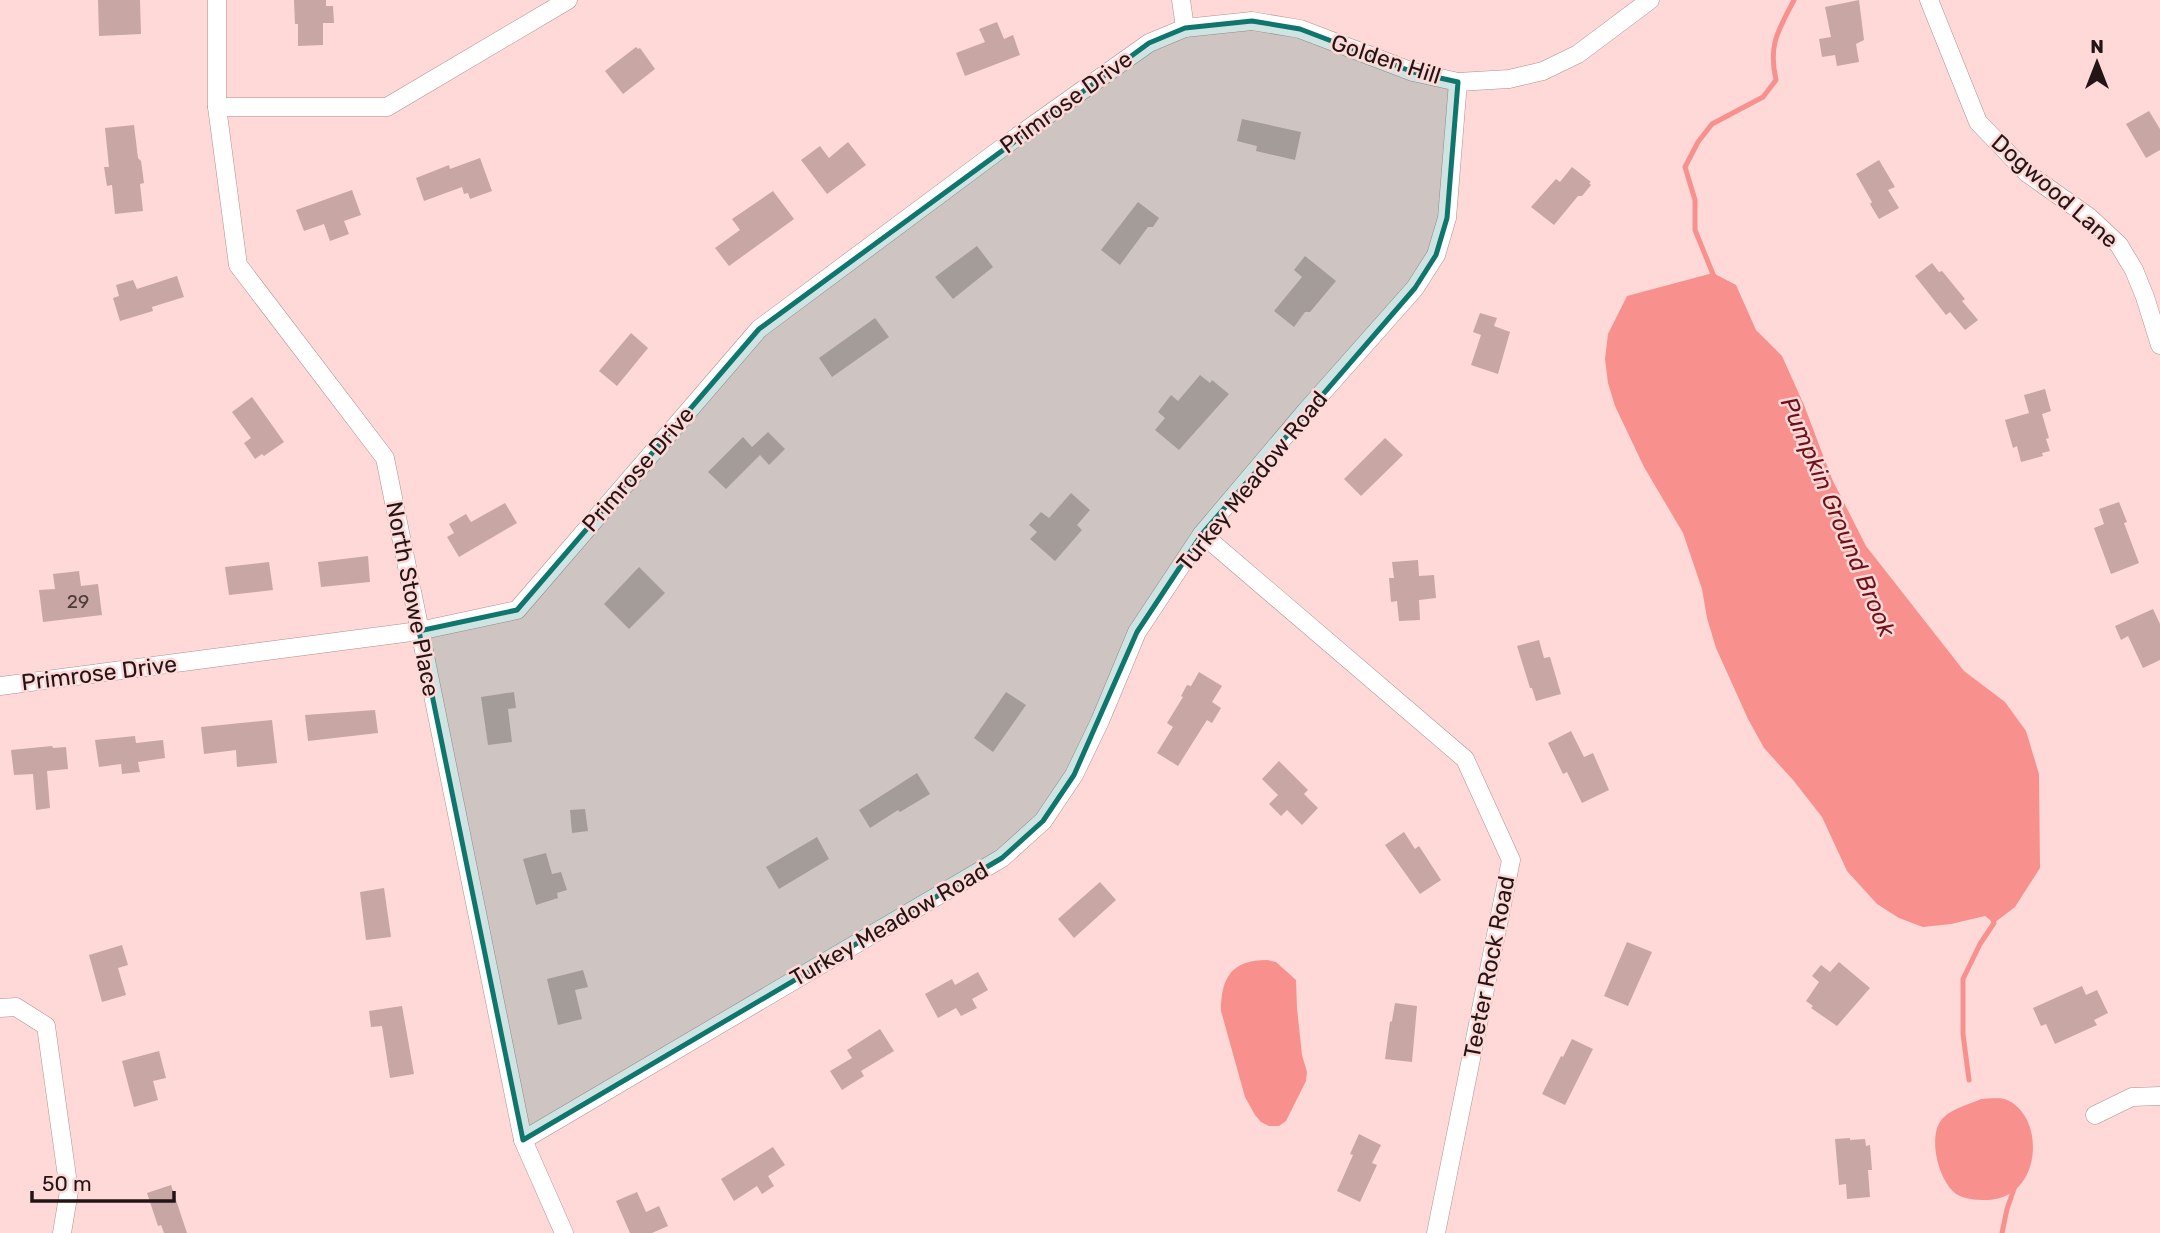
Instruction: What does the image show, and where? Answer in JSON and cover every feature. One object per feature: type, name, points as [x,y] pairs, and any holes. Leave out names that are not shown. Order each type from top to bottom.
[{"type":"street","name":"North Stowe Place","points":[[217,0],[217,107],[238,265],[385,458],[523,1140],[564,1233]]},
{"type":"street","points":[[217,107],[387,107],[568,0]]},
{"type":"street","points":[[1181,0],[1185,28]]},
{"type":"street","name":"Golden Hill","points":[[1185,28],[1252,21],[1300,29],[1413,72],[1458,82],[1509,79],[1543,71],[1578,54],[1650,0]]},
{"type":"street","name":"Dogwood Lane","points":[[1929,0],[1978,122],[2027,173],[2089,217],[2119,246],[2134,270],[2160,345]]},
{"type":"street","name":"Primrose Drive","points":[[0,686],[419,631],[517,610],[759,329],[1008,143],[1149,43],[1185,28]]},
{"type":"street","name":"Turkey Meadow Road","points":[[523,1140],[1002,858],[1042,821],[1074,775],[1100,721],[1136,632],[1202,534],[1415,288],[1436,255],[1447,218],[1458,82]]},
{"type":"street","name":"Teeter Rock Road","points":[[1202,534],[1465,759],[1511,860],[1436,1233]]},
{"type":"street","points":[[0,1008],[16,1007],[46,1026],[69,1191],[62,1233]]},
{"type":"street","points":[[2095,1115],[2132,1097],[2160,1096]]},
{"type":"highlighted area","points":[[1252,21],[1300,29],[1413,72],[1458,82],[1447,218],[1436,255],[1415,288],[1202,534],[1137,632],[1074,775],[1043,821],[1002,858],[523,1140],[419,631],[517,610],[759,329],[1149,43],[1185,28]]},
{"type":"water","points":[[1713,273],[1736,285],[1756,330],[1782,356],[1832,479],[1866,546],[1964,671],[2005,702],[2026,731],[2039,774],[2040,868],[2015,907],[1994,923],[1985,916],[1923,927],[1899,918],[1877,904],[1847,871],[1822,817],[1764,748],[1716,648],[1702,589],[1683,533],[1644,467],[1615,406],[1605,359],[1608,334],[1627,296]]},
{"type":"water","points":[[1267,960],[1276,962],[1296,980],[1302,1055],[1307,1072],[1306,1081],[1286,1121],[1279,1126],[1269,1126],[1261,1122],[1245,1097],[1221,1011],[1223,989],[1231,973],[1245,963]]},
{"type":"water","points":[[1981,1099],[2004,1099],[2020,1109],[2028,1122],[2032,1138],[2033,1155],[2020,1186],[2007,1196],[1989,1200],[1966,1198],[1951,1189],[1940,1170],[1935,1147],[1938,1126],[1943,1118],[1956,1109]]},
{"type":"building","points":[[98,0],[140,0],[141,34],[99,36]]},
{"type":"building","points":[[294,0],[326,0],[326,6],[333,6],[334,23],[323,23],[323,45],[298,46]]},
{"type":"building","points":[[1859,0],[1864,40],[1856,44],[1859,62],[1837,66],[1835,55],[1822,57],[1819,39],[1831,37],[1825,7]]},
{"type":"building","points":[[997,22],[1004,39],[1013,35],[1020,55],[965,76],[956,53],[985,42],[979,29]]},
{"type":"building","points":[[636,47],[640,48],[655,69],[623,94],[605,71]]},
{"type":"building","points":[[2149,111],[2160,129],[2160,150],[2146,158],[2126,124]]},
{"type":"building","points":[[1242,119],[1301,132],[1295,160],[1256,151],[1257,146],[1237,141]]},
{"type":"building","points":[[134,125],[144,183],[140,184],[143,211],[115,214],[112,185],[107,186],[104,167],[109,167],[105,128]]},
{"type":"building","points":[[848,142],[866,165],[827,194],[801,160],[820,146],[829,158]]},
{"type":"building","points":[[480,158],[492,191],[470,199],[468,193],[464,194],[462,187],[424,201],[416,178],[449,165],[450,169]]},
{"type":"building","points":[[1879,160],[1895,187],[1888,190],[1899,208],[1879,219],[1856,174]]},
{"type":"building","points":[[1572,167],[1591,182],[1591,185],[1554,225],[1531,207],[1556,179],[1560,182]]},
{"type":"building","points":[[352,190],[361,215],[344,221],[349,234],[330,241],[324,224],[304,231],[296,210]]},
{"type":"building","points":[[773,191],[794,219],[729,266],[715,248],[740,230],[732,219]]},
{"type":"building","points":[[1138,202],[1159,218],[1153,227],[1148,227],[1120,265],[1101,250]]},
{"type":"building","points":[[977,246],[993,267],[953,299],[935,277]]},
{"type":"building","points":[[1305,256],[1336,281],[1294,327],[1274,311],[1302,277],[1294,270]]},
{"type":"building","points":[[1932,263],[1965,299],[1962,301],[1978,320],[1965,330],[1950,312],[1946,315],[1915,276]]},
{"type":"building","points":[[177,276],[184,297],[152,307],[153,311],[120,321],[113,298],[119,296],[116,285],[133,280],[137,289]]},
{"type":"building","points":[[1480,313],[1497,318],[1494,326],[1510,332],[1498,374],[1471,365],[1481,335],[1473,332]]},
{"type":"building","points":[[875,318],[889,337],[832,377],[819,358]]},
{"type":"building","points":[[631,333],[648,348],[617,386],[599,371]]},
{"type":"building","points":[[1200,375],[1210,383],[1212,380],[1229,394],[1179,450],[1155,430],[1165,418],[1158,412],[1171,395],[1178,401]]},
{"type":"building","points":[[2045,389],[2051,411],[2042,414],[2050,451],[2042,453],[2043,456],[2021,462],[2017,446],[2013,448],[2005,420],[2029,413],[2024,395]]},
{"type":"building","points":[[252,397],[284,442],[255,459],[244,443],[251,438],[232,412]]},
{"type":"building","points":[[768,432],[785,449],[769,465],[760,455],[726,489],[708,472],[743,437],[752,447]]},
{"type":"building","points":[[1385,438],[1403,455],[1361,496],[1344,479]]},
{"type":"building","points":[[1071,493],[1090,510],[1077,525],[1082,530],[1055,561],[1030,539],[1037,532],[1029,525],[1041,512],[1049,518]]},
{"type":"building","points":[[2119,502],[2139,563],[2111,574],[2094,528],[2104,524],[2099,509]]},
{"type":"building","points":[[505,503],[517,523],[459,557],[447,537],[454,533],[449,524],[466,514],[471,522]]},
{"type":"building","points":[[368,556],[370,582],[321,587],[318,562]]},
{"type":"building","points":[[1418,560],[1419,576],[1434,575],[1436,598],[1419,600],[1420,620],[1399,621],[1397,601],[1391,602],[1389,578],[1394,578],[1392,562]]},
{"type":"building","points":[[269,562],[273,590],[229,595],[225,567]]},
{"type":"building","points":[[639,567],[665,593],[629,629],[604,604]]},
{"type":"building","points":[[79,571],[81,586],[98,584],[102,615],[43,622],[39,590],[55,589],[53,574]]},
{"type":"building","points":[[2153,609],[2160,624],[2160,660],[2143,668],[2128,636],[2121,640],[2115,626]]},
{"type":"building","points":[[1539,640],[1544,658],[1550,657],[1561,694],[1536,701],[1517,646]]},
{"type":"building","points":[[1199,672],[1222,686],[1212,702],[1221,708],[1212,723],[1207,720],[1178,766],[1157,753],[1173,727],[1167,723],[1183,697],[1181,696]]},
{"type":"building","points":[[514,692],[516,708],[508,709],[512,742],[488,745],[481,697]]},
{"type":"building","points":[[1006,692],[1026,705],[993,752],[974,738]]},
{"type":"building","points":[[375,710],[378,733],[308,741],[305,715]]},
{"type":"building","points":[[272,720],[277,763],[237,767],[236,750],[204,754],[201,727]]},
{"type":"building","points":[[1571,731],[1584,757],[1593,753],[1609,790],[1582,803],[1567,772],[1563,774],[1548,743]]},
{"type":"building","points":[[135,736],[136,743],[163,740],[165,758],[138,762],[140,772],[122,774],[121,764],[99,767],[95,740]]},
{"type":"building","points":[[66,747],[68,769],[47,771],[50,808],[36,810],[33,774],[14,775],[11,750]]},
{"type":"building","points":[[1279,761],[1308,790],[1304,794],[1318,808],[1302,825],[1287,810],[1281,816],[1269,804],[1278,795],[1262,779]]},
{"type":"building","points":[[917,773],[930,794],[870,828],[859,810]]},
{"type":"building","points":[[585,809],[588,831],[572,833],[570,810]]},
{"type":"building","points":[[1404,832],[1415,849],[1419,846],[1441,880],[1420,894],[1385,845]]},
{"type":"building","points":[[817,837],[829,859],[779,889],[766,867]]},
{"type":"building","points":[[546,853],[552,874],[561,872],[567,890],[557,893],[558,898],[536,905],[523,859]]},
{"type":"building","points":[[1100,882],[1116,900],[1074,938],[1058,919]]},
{"type":"building","points":[[384,888],[391,937],[366,940],[360,892]]},
{"type":"building","points":[[1627,942],[1652,952],[1628,1006],[1604,996]]},
{"type":"building","points":[[122,945],[128,965],[118,968],[126,995],[102,1002],[89,955]]},
{"type":"building","points":[[1839,962],[1870,988],[1837,1026],[1811,1008],[1813,1006],[1806,1001],[1819,982],[1812,976],[1821,965],[1830,972]]},
{"type":"building","points":[[583,970],[588,987],[575,990],[582,1019],[558,1025],[547,979]]},
{"type":"building","points":[[978,972],[988,990],[972,999],[977,1008],[961,1016],[956,1008],[938,1018],[925,994],[952,979],[955,985]]},
{"type":"building","points":[[2082,986],[2086,995],[2097,990],[2108,1013],[2094,1020],[2097,1025],[2055,1044],[2046,1024],[2041,1026],[2033,1008]]},
{"type":"building","points":[[1395,1003],[1417,1006],[1412,1062],[1385,1059]]},
{"type":"building","points":[[402,1006],[414,1074],[390,1078],[382,1026],[371,1027],[369,1011]]},
{"type":"building","points":[[880,1029],[894,1051],[861,1071],[864,1076],[842,1090],[830,1071],[852,1058],[847,1050]]},
{"type":"building","points":[[1572,1039],[1593,1049],[1565,1105],[1542,1094]]},
{"type":"building","points":[[159,1051],[166,1078],[153,1081],[158,1100],[134,1107],[122,1061]]},
{"type":"building","points":[[1359,1134],[1381,1145],[1372,1163],[1377,1165],[1360,1202],[1337,1191]]},
{"type":"building","points":[[1835,1139],[1865,1139],[1866,1146],[1870,1145],[1870,1197],[1847,1199],[1846,1184],[1839,1185]]},
{"type":"building","points":[[773,1147],[785,1165],[768,1176],[774,1186],[762,1194],[757,1186],[734,1201],[721,1179]]},
{"type":"building","points":[[171,1185],[187,1233],[164,1233],[161,1225],[158,1226],[147,1193]]},
{"type":"building","points":[[637,1192],[646,1212],[659,1206],[668,1226],[652,1233],[630,1233],[616,1201]]},
{"type":"waterway","name":"Pumpkin Ground Brook","points":[[1715,279],[1695,230],[1695,200],[1685,167],[1698,142],[1712,124],[1763,97],[1776,80],[1773,57],[1776,38],[1794,0]]},
{"type":"waterway","name":"Pumpkin Ground Brook","points":[[1969,1080],[1963,1034],[1963,979],[1994,923],[1992,917]]},
{"type":"waterway","name":"Pumpkin Ground Brook","points":[[2002,1233],[2015,1186]]}]
